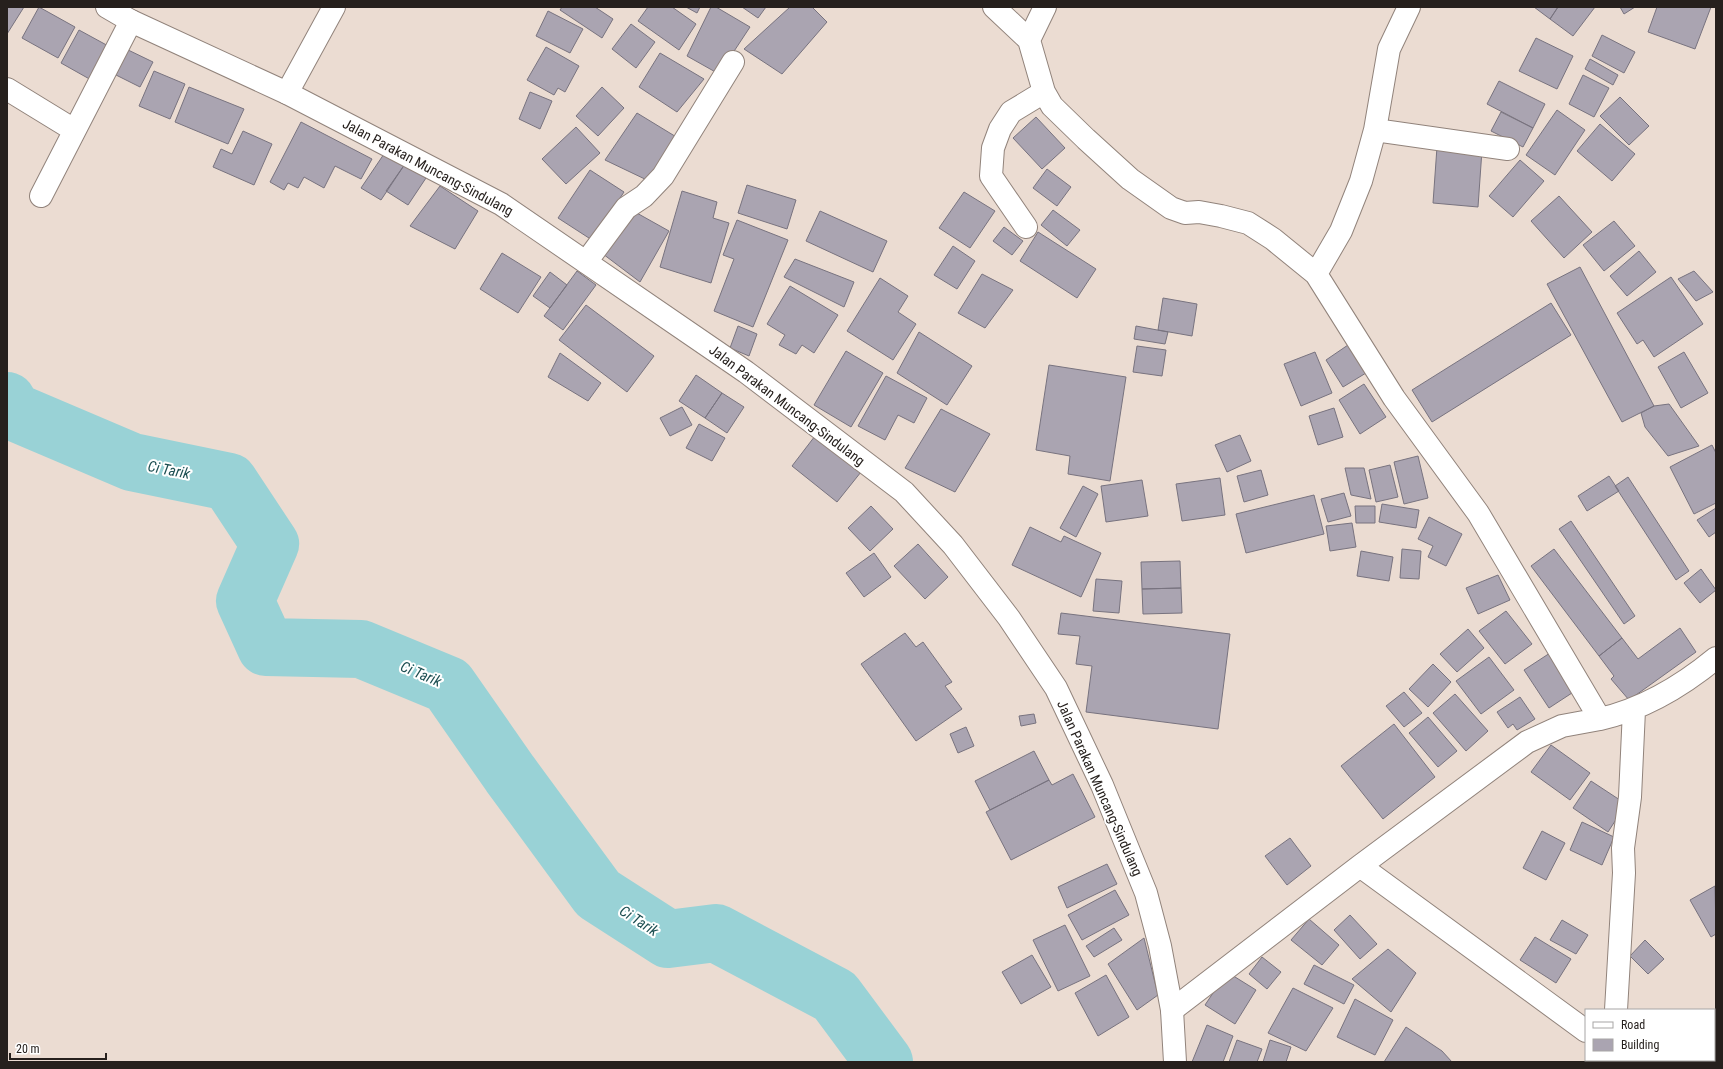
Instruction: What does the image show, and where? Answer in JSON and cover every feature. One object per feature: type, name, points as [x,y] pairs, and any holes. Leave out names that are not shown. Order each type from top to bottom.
[{"type":"street","name":"Jalan Parakan Muncang-Sindulang","points":[[107,7],[131,21],[287,93],[501,204],[746,372],[904,492],[953,545],[1010,618],[1056,688],[1102,785],[1146,893],[1160,946],[1172,1010],[1175,1062]]},
{"type":"street","points":[[287,93],[334,7]]},
{"type":"street","points":[[994,7],[1029,40]]},
{"type":"street","points":[[1045,7],[1029,40],[1037,96],[1052,106],[1130,179],[1171,208],[1185,213],[1199,212],[1248,223],[1273,239],[1316,274],[1394,398],[1478,513],[1617,715],[1630,790],[1623,848],[1624,873],[1616,1009]]},
{"type":"street","points":[[1316,274],[1341,231],[1361,181],[1375,130],[1389,49],[1409,7]]},
{"type":"street","points":[[41,196],[131,21]]},
{"type":"street","points":[[586,262],[626,208],[644,196],[663,176],[733,62]]},
{"type":"street","points":[[7,89],[74,130]]},
{"type":"street","points":[[1026,227],[990,176],[993,148],[1000,128],[1011,112],[1037,96]]},
{"type":"street","points":[[1375,130],[1508,149]]},
{"type":"street","points":[[1172,1010],[1360,866],[1527,742],[1562,726],[1617,715],[1690,679],[1716,658]]},
{"type":"street","points":[[1360,866],[1547,1001],[1580,1028]]},
{"type":"building","points":[[7,7],[24,7],[7,34]]},
{"type":"building","points":[[39,7],[75,27],[58,58],[22,38]]},
{"type":"building","points":[[562,7],[595,7],[613,19],[602,38],[560,10]]},
{"type":"building","points":[[648,7],[672,7],[696,24],[679,50],[638,21]]},
{"type":"building","points":[[686,7],[700,7],[697,13]]},
{"type":"building","points":[[711,7],[716,7],[750,27],[719,74],[687,56]]},
{"type":"building","points":[[742,7],[766,7],[758,18]]},
{"type":"building","points":[[790,7],[812,7],[827,22],[782,74],[744,49]]},
{"type":"building","points":[[1534,7],[1558,7],[1550,19]]},
{"type":"building","points":[[1558,7],[1595,7],[1573,36],[1550,19]]},
{"type":"building","points":[[1620,7],[1635,7],[1624,14]]},
{"type":"building","points":[[1657,7],[1711,7],[1695,49],[1648,32]]},
{"type":"building","points":[[548,11],[583,29],[570,53],[536,36]]},
{"type":"building","points":[[631,24],[655,42],[636,68],[612,49]]},
{"type":"building","points":[[79,30],[112,48],[93,81],[61,63]]},
{"type":"building","points":[[1602,35],[1635,52],[1624,73],[1592,56]]},
{"type":"building","points":[[1536,38],[1573,56],[1557,89],[1519,71]]},
{"type":"building","points":[[546,47],[579,66],[565,92],[558,88],[554,95],[527,80]]},
{"type":"building","points":[[124,48],[153,62],[140,87],[112,73]]},
{"type":"building","points":[[660,53],[704,79],[677,112],[639,87]]},
{"type":"building","points":[[1590,59],[1618,75],[1613,85],[1585,69]]},
{"type":"building","points":[[154,71],[185,84],[170,119],[139,106]]},
{"type":"building","points":[[1583,75],[1609,88],[1594,117],[1569,104]]},
{"type":"building","points":[[1499,81],[1545,104],[1533,128],[1487,104]]},
{"type":"building","points":[[189,87],[244,109],[228,144],[175,122]]},
{"type":"building","points":[[602,87],[624,108],[598,136],[576,116]]},
{"type":"building","points":[[530,92],[552,101],[540,129],[519,119]]},
{"type":"building","points":[[1620,97],[1649,126],[1629,145],[1600,116]]},
{"type":"building","points":[[1557,110],[1585,130],[1555,175],[1526,155]]},
{"type":"building","points":[[1501,112],[1533,128],[1523,147],[1491,131]]},
{"type":"building","points":[[637,113],[678,138],[649,181],[605,160]]},
{"type":"building","points":[[1036,117],[1065,148],[1042,169],[1013,138]]},
{"type":"building","points":[[301,122],[372,159],[361,179],[335,166],[324,188],[304,177],[298,188],[288,183],[284,190],[270,182]]},
{"type":"building","points":[[1600,124],[1635,154],[1612,181],[1577,151]]},
{"type":"building","points":[[576,127],[600,153],[566,184],[542,159]]},
{"type":"building","points":[[243,131],[272,144],[254,185],[213,167],[221,149],[232,154]]},
{"type":"building","points":[[1437,147],[1482,150],[1478,207],[1433,203]]},
{"type":"building","points":[[386,151],[405,164],[381,200],[361,188]]},
{"type":"building","points":[[1520,160],[1544,181],[1513,217],[1489,196]]},
{"type":"building","points":[[405,164],[426,178],[408,205],[386,191]]},
{"type":"building","points":[[1047,169],[1071,187],[1057,206],[1033,188]]},
{"type":"building","points":[[590,170],[624,192],[592,240],[558,218]]},
{"type":"building","points":[[747,185],[796,200],[787,229],[738,213]]},
{"type":"building","points":[[440,186],[478,211],[455,249],[410,226]]},
{"type":"building","points":[[682,191],[717,202],[713,218],[729,223],[711,283],[660,267]]},
{"type":"building","points":[[964,192],[995,211],[970,248],[939,228]]},
{"type":"building","points":[[1559,196],[1592,232],[1564,258],[1531,221]]},
{"type":"building","points":[[1053,210],[1080,230],[1067,246],[1041,225]]},
{"type":"building","points":[[820,211],[887,241],[873,272],[806,241]]},
{"type":"building","points":[[635,212],[669,231],[640,282],[603,254]]},
{"type":"building","points":[[737,220],[788,240],[753,327],[714,311],[734,259],[723,255]]},
{"type":"building","points":[[1614,221],[1635,246],[1604,271],[1583,245]]},
{"type":"building","points":[[1004,227],[1023,241],[1012,255],[993,241]]},
{"type":"building","points":[[1038,232],[1096,269],[1077,298],[1020,261]]},
{"type":"building","points":[[953,246],[975,261],[957,289],[934,275]]},
{"type":"building","points":[[1639,251],[1656,272],[1627,296],[1610,276]]},
{"type":"building","points":[[502,253],[541,277],[518,313],[480,289]]},
{"type":"building","points":[[795,259],[854,282],[844,307],[784,277]]},
{"type":"building","points":[[1580,267],[1654,406],[1622,422],[1547,284]]},
{"type":"building","points":[[577,271],[596,285],[563,330],[544,316]]},
{"type":"building","points":[[1694,271],[1713,292],[1696,301],[1678,279]]},
{"type":"building","points":[[550,272],[567,285],[550,308],[533,296]]},
{"type":"building","points":[[982,274],[1013,290],[985,328],[958,313]]},
{"type":"building","points":[[1671,277],[1703,324],[1654,357],[1643,340],[1637,344],[1617,313]]},
{"type":"building","points":[[880,278],[908,296],[898,312],[916,324],[893,360],[847,331]]},
{"type":"building","points":[[790,286],[838,315],[814,353],[802,345],[796,354],[779,345],[785,335],[767,324]]},
{"type":"building","points":[[1163,298],[1197,304],[1192,336],[1158,330]]},
{"type":"building","points":[[1551,303],[1571,335],[1432,422],[1412,390]]},
{"type":"building","points":[[586,305],[654,356],[627,392],[559,340]]},
{"type":"building","points":[[738,326],[757,334],[749,356],[730,348]]},
{"type":"building","points":[[1136,326],[1168,332],[1165,344],[1134,339]]},
{"type":"building","points":[[919,332],[972,366],[947,405],[897,373]]},
{"type":"building","points":[[1348,345],[1366,373],[1343,387],[1326,360]]},
{"type":"building","points":[[1137,346],[1166,350],[1162,376],[1133,372]]},
{"type":"building","points":[[846,351],[883,373],[851,427],[814,405]]},
{"type":"building","points":[[1315,352],[1332,393],[1301,406],[1284,364]]},
{"type":"building","points":[[1684,352],[1708,393],[1681,408],[1658,367]]},
{"type":"building","points":[[560,353],[601,383],[588,401],[548,377]]},
{"type":"building","points":[[1049,365],[1126,377],[1110,481],[1068,474],[1070,456],[1036,450]]},
{"type":"building","points":[[696,375],[722,393],[705,418],[679,401]]},
{"type":"building","points":[[886,376],[927,398],[914,423],[898,415],[885,440],[858,426]]},
{"type":"building","points":[[1364,384],[1386,417],[1360,434],[1339,400]]},
{"type":"building","points":[[722,393],[744,407],[727,433],[705,418]]},
{"type":"building","points":[[1669,404],[1699,446],[1668,456],[1645,427],[1641,413],[1654,406]]},
{"type":"building","points":[[682,407],[692,425],[670,436],[660,418]]},
{"type":"building","points":[[1334,408],[1343,437],[1318,445],[1309,416]]},
{"type":"building","points":[[941,409],[990,434],[955,492],[905,468]]},
{"type":"building","points":[[699,424],[725,438],[712,461],[686,448]]},
{"type":"building","points":[[1240,435],[1251,461],[1227,472],[1215,445]]},
{"type":"building","points":[[815,436],[861,472],[837,502],[792,466]]},
{"type":"building","points":[[1712,445],[1716,453],[1716,503],[1694,514],[1670,467]]},
{"type":"building","points":[[1418,456],[1428,498],[1404,504],[1394,462]]},
{"type":"building","points":[[1390,465],[1398,497],[1376,502],[1369,470]]},
{"type":"building","points":[[1345,468],[1364,468],[1371,499],[1351,495]]},
{"type":"building","points":[[1261,470],[1268,495],[1244,502],[1237,476]]},
{"type":"building","points":[[1609,476],[1619,491],[1587,511],[1578,496]]},
{"type":"building","points":[[1628,477],[1689,571],[1676,580],[1615,486]]},
{"type":"building","points":[[1220,478],[1225,515],[1182,521],[1176,484]]},
{"type":"building","points":[[1142,480],[1148,516],[1106,522],[1101,486]]},
{"type":"building","points":[[1083,486],[1098,494],[1076,537],[1060,528]]},
{"type":"building","points":[[1344,493],[1351,516],[1328,522],[1321,499]]},
{"type":"building","points":[[1314,495],[1324,534],[1246,553],[1236,514]]},
{"type":"building","points":[[1382,504],[1419,510],[1416,528],[1379,522]]},
{"type":"building","points":[[871,506],[893,529],[870,551],[848,528]]},
{"type":"building","points":[[1355,506],[1375,506],[1375,523],[1356,523]]},
{"type":"building","points":[[1716,508],[1716,532],[1709,537],[1697,520]]},
{"type":"building","points":[[1429,517],[1462,534],[1446,566],[1428,557],[1433,546],[1418,539]]},
{"type":"building","points":[[1571,521],[1635,616],[1624,624],[1559,529]]},
{"type":"building","points":[[1352,523],[1356,547],[1330,551],[1326,526]]},
{"type":"building","points":[[1030,527],[1061,542],[1064,536],[1101,553],[1081,597],[1012,565]]},
{"type":"building","points":[[918,544],[948,577],[925,599],[894,566]]},
{"type":"building","points":[[1402,549],[1421,551],[1419,579],[1400,578]]},
{"type":"building","points":[[1554,549],[1622,638],[1599,656],[1531,566]]},
{"type":"building","points":[[1361,551],[1393,557],[1389,581],[1357,576]]},
{"type":"building","points":[[874,553],[891,577],[864,597],[846,573]]},
{"type":"building","points":[[1180,561],[1181,588],[1142,589],[1141,562]]},
{"type":"building","points":[[1701,569],[1716,590],[1700,603],[1684,583]]},
{"type":"building","points":[[1498,575],[1510,600],[1478,614],[1466,588]]},
{"type":"building","points":[[1096,579],[1122,581],[1119,613],[1093,611]]},
{"type":"building","points":[[1181,588],[1182,613],[1143,614],[1142,589]]},
{"type":"building","points":[[1506,611],[1532,644],[1505,664],[1479,631]]},
{"type":"building","points":[[1061,613],[1230,634],[1218,729],[1086,712],[1092,666],[1076,664],[1080,636],[1058,634]]},
{"type":"building","points":[[1680,628],[1696,652],[1629,700],[1611,679],[1614,676],[1599,656],[1622,638],[1638,659]]},
{"type":"building","points":[[1468,629],[1484,648],[1457,672],[1440,654]]},
{"type":"building","points":[[905,633],[916,647],[923,642],[952,682],[945,686],[962,709],[916,741],[861,664]]},
{"type":"building","points":[[1550,653],[1575,691],[1549,708],[1524,670]]},
{"type":"building","points":[[1489,657],[1514,690],[1481,714],[1456,681]]},
{"type":"building","points":[[1433,664],[1451,682],[1428,707],[1409,689]]},
{"type":"building","points":[[1404,692],[1422,713],[1404,727],[1386,706]]},
{"type":"building","points":[[1455,694],[1488,731],[1466,751],[1433,713]]},
{"type":"building","points":[[1520,697],[1535,719],[1517,730],[1513,724],[1508,728],[1497,712]]},
{"type":"building","points":[[1034,714],[1036,723],[1021,726],[1019,716]]},
{"type":"building","points":[[1428,717],[1457,751],[1438,767],[1409,733]]},
{"type":"building","points":[[1394,724],[1435,777],[1383,819],[1341,766]]},
{"type":"building","points":[[966,727],[974,746],[958,753],[950,734]]},
{"type":"building","points":[[1551,745],[1590,773],[1570,800],[1531,772]]},
{"type":"building","points":[[1034,751],[1049,780],[990,810],[975,781]]},
{"type":"building","points":[[1073,774],[1095,817],[1011,860],[986,812],[1049,780],[1052,785]]},
{"type":"building","points":[[1591,781],[1626,804],[1608,832],[1573,808]]},
{"type":"building","points":[[1582,822],[1614,837],[1602,865],[1570,850]]},
{"type":"building","points":[[1542,831],[1565,843],[1546,880],[1523,868]]},
{"type":"building","points":[[1290,838],[1311,866],[1287,885],[1265,856]]},
{"type":"building","points":[[1107,864],[1117,884],[1067,908],[1058,887]]},
{"type":"building","points":[[1715,886],[1716,934],[1711,937],[1690,900]]},
{"type":"building","points":[[1115,890],[1129,915],[1082,940],[1068,915]]},
{"type":"building","points":[[1350,915],[1377,944],[1360,959],[1334,930]]},
{"type":"building","points":[[1309,919],[1339,945],[1322,965],[1291,940]]},
{"type":"building","points":[[1562,920],[1588,935],[1576,954],[1550,940]]},
{"type":"building","points":[[1065,925],[1090,976],[1058,991],[1033,940]]},
{"type":"building","points":[[1114,928],[1122,940],[1094,957],[1086,946]]},
{"type":"building","points":[[1535,937],[1571,959],[1556,983],[1520,960]]},
{"type":"building","points":[[1144,938],[1158,995],[1137,1010],[1108,964]]},
{"type":"building","points":[[1645,940],[1664,959],[1648,974],[1630,956]]},
{"type":"building","points":[[1388,949],[1416,973],[1391,1012],[1352,979]]},
{"type":"building","points":[[1032,955],[1051,987],[1021,1004],[1002,972]]},
{"type":"building","points":[[1262,957],[1281,972],[1267,989],[1249,974]]},
{"type":"building","points":[[1314,965],[1354,985],[1344,1004],[1304,984]]},
{"type":"building","points":[[1227,972],[1256,990],[1235,1024],[1205,1005]]},
{"type":"building","points":[[1106,975],[1129,1017],[1098,1036],[1075,993]]},
{"type":"building","points":[[1293,988],[1333,1008],[1306,1051],[1268,1033]]},
{"type":"building","points":[[1355,999],[1393,1020],[1375,1055],[1337,1037]]},
{"type":"building","points":[[1207,1025],[1233,1036],[1223,1062],[1192,1062]]},
{"type":"building","points":[[1406,1027],[1442,1051],[1452,1062],[1384,1062]]},
{"type":"building","points":[[1237,1040],[1262,1049],[1257,1062],[1229,1062]]},
{"type":"building","points":[[1270,1040],[1291,1047],[1286,1062],[1263,1062]]},
{"type":"waterway","name":"Ci Tarik","points":[[7,401],[12,411],[132,462],[229,482],[270,544],[245,601],[266,647],[361,649],[448,685],[510,774],[598,894],[668,939],[716,933],[835,996],[884,1062]]}]
